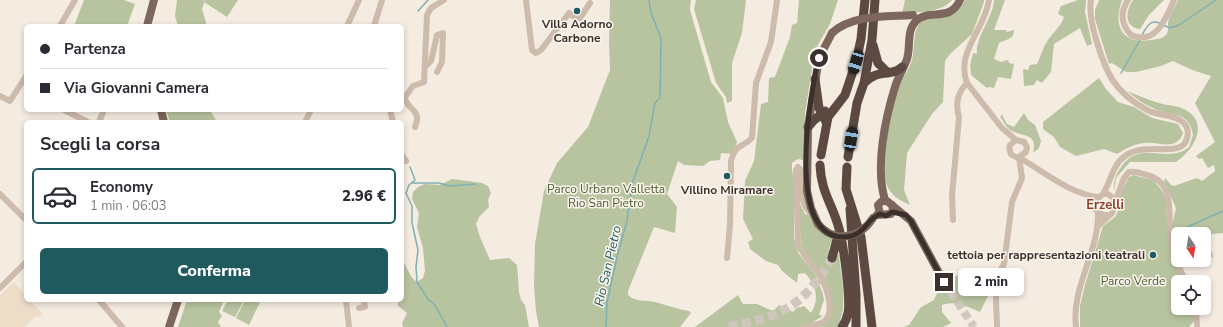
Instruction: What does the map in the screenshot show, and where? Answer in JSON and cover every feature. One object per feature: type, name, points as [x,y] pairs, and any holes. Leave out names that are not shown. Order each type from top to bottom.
[{"type":"highway","points":[[821,155],[826,122],[831,111],[839,104],[848,90],[856,62],[861,39],[865,0]]},
{"type":"highway","points":[[848,157],[857,103],[864,83],[872,40],[875,0]]},
{"type":"highway","points":[[872,40],[876,58],[888,73]]},
{"type":"highway","points":[[864,83],[875,74],[896,72],[902,67]]},
{"type":"highway","points":[[815,78],[821,114],[826,122]]},
{"type":"highway","points":[[808,127],[821,114],[839,104]]},
{"type":"highway","points":[[820,165],[820,178],[838,224],[849,305],[846,319],[842,327]]},
{"type":"highway","points":[[848,167],[846,189],[850,204],[858,222],[861,237],[872,327]]},
{"type":"highway","points":[[850,204],[856,294],[856,327]]},
{"type":"highway","points":[[832,258],[837,244],[838,224]]},
{"type":"main road","points":[[148,24],[154,0]]},
{"type":"main road","points":[[944,282],[911,221],[906,215],[890,206],[878,205],[877,216],[857,234],[844,237],[831,234],[818,224],[813,215],[807,191],[808,127],[815,78],[822,50],[832,33],[843,24],[858,19],[913,15],[925,16],[949,12],[955,8],[960,0]]},
{"type":"main road","points":[[877,216],[886,216],[890,206],[882,188],[882,148],[892,96],[907,57],[912,28],[917,20],[925,16]]},
{"type":"main road","points":[[169,327],[177,302]]},
{"type":"street","points":[[61,24],[75,0]]},
{"type":"street","points":[[348,24],[360,0]]},
{"type":"street","points":[[375,24],[382,0]]},
{"type":"street","points":[[414,127],[418,120],[414,109],[408,105],[405,97],[413,86],[424,82],[427,15],[431,8],[444,0]]},
{"type":"street","points":[[526,0],[532,50],[536,53],[541,50],[569,12],[576,18],[580,18],[590,3]]},
{"type":"street","points":[[726,258],[730,225],[731,161],[734,151],[740,145],[749,141],[753,133],[756,83],[771,42],[777,0]]},
{"type":"street","points":[[989,0],[983,22],[965,55],[963,71],[967,83],[1002,128],[1016,140],[1024,142],[1027,147],[1026,152],[1032,166]]},
{"type":"street","points":[[1091,0],[1090,13],[1093,27],[1102,60],[1112,81],[1137,104],[1154,113],[1178,119],[1183,123],[1188,131],[1186,141],[1179,148],[1169,150],[1146,148],[1126,155],[1116,166],[1111,181],[1094,205]]},
{"type":"street","points":[[1128,0],[1123,10],[1122,19],[1125,28],[1134,36],[1144,37],[1155,33],[1174,0]]},
{"type":"street","points":[[425,67],[431,61],[437,35],[443,33],[442,62],[437,72]]},
{"type":"street","points":[[953,220],[952,196],[959,117],[957,103],[959,92],[967,83]]},
{"type":"street","points":[[0,96],[10,101],[24,84]]},
{"type":"street","points":[[68,112],[84,120]]},
{"type":"street","points":[[1002,128],[1010,145],[1010,153],[1019,157],[1042,174],[1084,195],[1094,205],[1098,213],[1098,226],[1076,300],[1076,327]]},
{"type":"street","points":[[1010,145],[1016,140]]},
{"type":"street","points":[[1019,157],[1026,152]]},
{"type":"street","points":[[997,327],[997,281],[999,272],[1004,264],[1012,202],[1021,184],[1019,157]]},
{"type":"street","points":[[804,327],[823,321],[828,315],[829,307],[827,294],[821,278],[803,254],[798,244],[796,170],[798,168],[801,170],[802,202],[807,210],[813,215]]},
{"type":"street","points":[[1098,226],[1114,210],[1115,202],[1124,178],[1129,172],[1153,176],[1159,181],[1168,197],[1171,242],[1178,266],[1182,275]]},
{"type":"street","points":[[1111,181],[1111,196],[1115,202]]},
{"type":"street","points":[[0,194],[24,218]]},
{"type":"street","points":[[1084,195],[1111,196]]},
{"type":"street","points":[[1098,213],[1108,215]]},
{"type":"street","points":[[0,288],[24,264]]},
{"type":"street","points":[[101,302],[122,327]]},
{"type":"street","points":[[346,302],[349,327]]},
{"type":"street","points":[[359,308],[365,307],[364,302]]},
{"type":"street","points":[[1196,315],[1197,327]]},
{"type":"green space","points":[[84,0],[124,0],[135,4],[128,24],[75,24]]},
{"type":"green space","points":[[177,0],[205,0],[202,9],[206,24],[177,24],[175,16]]},
{"type":"green space","points":[[206,0],[238,0],[227,17],[204,2]]},
{"type":"green space","name":"Parco Urbano Valletta Rio San Pietro","points":[[610,0],[691,0],[690,10],[711,82],[723,98],[728,122],[737,142],[732,154],[721,153],[720,160],[710,161],[703,166],[684,165],[678,161],[667,194],[677,207],[675,233],[654,227],[628,291],[628,295],[634,299],[655,302],[689,311],[691,313],[680,327],[539,327],[534,286],[535,244],[544,191],[557,163],[588,127],[610,70]]},
{"type":"green space","points":[[696,0],[746,0],[742,33],[732,63],[732,101],[727,103],[726,97],[716,83],[694,9]]},
{"type":"green space","points":[[799,0],[838,0],[830,24],[815,50],[805,113],[803,160],[798,159],[792,163],[796,190],[794,207],[794,238],[798,253],[815,274],[823,294],[824,300],[819,315],[823,316],[804,327],[695,327],[738,295],[743,304],[757,304],[773,311],[779,305],[793,312],[797,308],[804,306],[811,313],[814,308],[816,292],[809,278],[805,273],[798,274],[797,283],[782,271],[778,265],[766,261],[750,249],[748,242],[753,239],[743,219],[745,181],[754,161],[761,104],[768,102],[769,78],[775,77],[790,37],[792,25],[797,23]]},
{"type":"green space","points":[[905,0],[952,0],[936,10],[902,13]]},
{"type":"green space","points":[[965,0],[984,0],[984,2],[972,34],[950,54],[945,61],[943,102],[932,114],[907,153],[904,190],[910,205],[895,197],[890,191],[886,183],[885,175],[889,121],[896,89],[911,64],[915,32],[919,24],[929,19],[955,12]]},
{"type":"green space","points":[[994,0],[1005,0],[994,30],[1006,30],[1007,32],[1014,30],[1014,33],[1009,39],[999,43],[994,59],[1001,62],[1008,60],[1009,63],[1014,64],[1011,79],[998,77],[994,88],[987,88],[971,75],[970,65],[973,53],[977,54],[981,34],[991,14]]},
{"type":"green space","points":[[1078,0],[1086,0],[1085,12],[1092,44],[1087,46],[1080,28],[1054,44],[1051,72],[1042,83],[1037,80],[1034,85],[1024,86],[1023,69],[1028,70],[1030,65],[1037,64],[1046,43],[1063,21],[1064,17],[1058,14],[1061,6]]},
{"type":"green space","points":[[1099,0],[1122,0],[1119,9],[1119,25],[1126,36],[1141,41],[1159,39],[1166,35],[1170,17],[1178,0],[1223,0],[1223,233],[1211,235],[1211,227],[1172,227],[1176,208],[1164,181],[1165,178],[1171,185],[1174,186],[1197,178],[1202,181],[1215,171],[1214,165],[1208,168],[1202,158],[1199,159],[1196,156],[1215,142],[1195,103],[1211,76],[1192,70],[1173,61],[1161,66],[1136,72],[1126,72],[1112,63],[1109,64],[1095,19],[1095,10]]},
{"type":"green space","points":[[1133,0],[1164,0],[1149,15],[1140,29],[1135,28],[1128,22],[1129,8]]},
{"type":"green space","points":[[1099,78],[1106,89],[1118,102],[1134,107],[1152,118],[1178,124],[1183,133],[1180,139],[1172,144],[1140,144],[1130,147],[1117,154],[1104,149],[1076,156],[1060,147],[1054,137],[1043,129],[1043,122]]},
{"type":"green space","points":[[1127,91],[1155,102],[1180,107],[1186,110],[1197,122],[1198,130],[1193,144],[1176,162],[1130,162],[1116,178],[1114,191],[1116,175],[1127,160],[1135,155],[1144,153],[1171,154],[1180,152],[1189,147],[1193,135],[1191,127],[1183,118],[1149,106]]},
{"type":"green space","points":[[167,112],[211,112],[216,120],[169,120]]},
{"type":"green space","points":[[1024,113],[1028,120],[1035,125],[1041,141],[1039,148],[1033,153],[1034,142],[1032,139],[1010,130],[1000,116],[1002,115],[1007,124],[1014,127]]},
{"type":"green space","name":"Parco Verde","points":[[1133,175],[1153,180],[1166,198],[1167,222],[1171,236],[1171,267],[1180,267],[1182,275],[1171,275],[1171,315],[1194,315],[1195,320],[1189,327],[1080,327],[1080,306],[1103,226],[1115,217],[1120,208],[1119,198],[1128,178]]},
{"type":"green space","points":[[452,179],[482,183],[488,186],[491,193],[488,200],[489,207],[479,217],[476,224],[490,260],[509,258],[517,265],[519,292],[521,300],[525,305],[529,327],[403,327],[402,323],[407,313],[398,306],[398,302],[404,302],[404,263],[414,280],[417,282],[423,278],[425,271],[423,248],[417,227],[419,213],[412,199],[413,192],[418,187],[425,184],[440,185]]},
{"type":"green space","points":[[800,204],[805,214],[809,215],[833,239],[829,248],[829,259],[839,255],[843,292],[843,311],[837,327],[817,327],[825,324],[829,320],[830,300],[802,248],[799,221]]},
{"type":"green space","points":[[979,272],[993,276],[996,280],[980,312],[952,303],[942,305],[942,312],[951,323],[943,327],[904,327],[909,325],[921,307],[934,300],[940,287],[958,275]]},
{"type":"green space","points":[[186,302],[223,302],[219,312],[222,316],[218,322],[221,327],[178,327]]},
{"type":"green space","points":[[227,302],[243,302],[235,317],[222,311]]},
{"type":"green space","points":[[244,302],[260,302],[249,325],[236,318]]},
{"type":"shaded area","points":[[14,282],[24,294],[24,302],[32,302],[43,314],[39,318],[36,316],[24,327],[0,327],[0,295]]},
{"type":"waterway","points":[[418,11],[428,0]]},
{"type":"waterway","name":"Rio San Pietro","points":[[606,327],[607,302],[627,221],[632,184],[649,136],[655,103],[660,98],[661,38],[651,13],[649,0]]},
{"type":"waterway","points":[[1163,25],[1170,28],[1179,25],[1216,0]]},
{"type":"waterway","points":[[1142,35],[1151,23],[1159,23]]},
{"type":"waterway","points":[[1121,73],[1140,40]]},
{"type":"waterway","points":[[410,167],[415,180],[409,185],[406,193],[412,206],[412,223],[418,250],[416,267],[417,282],[428,299],[435,305],[447,327]]},
{"type":"waterway","points":[[412,183],[439,183],[450,186],[476,184]]},
{"type":"waterway","points":[[1187,227],[1223,211]]},
{"type":"tunnel","points":[[729,327],[768,317],[789,307],[804,296],[822,274],[832,258]]},
{"type":"tunnel","points":[[944,282],[974,327]]},
{"type":"place","name":"Villa Adorno Carbone","points":[[577,11]]},
{"type":"place","name":"Villino Miramare","points":[[727,176]]},
{"type":"place","name":"tettoia per rappresentazioni teatrali","points":[[1153,255]]},
{"type":"district","name":"Erzelli","points":[[1105,205]]},
{"type":"route","points":[[819,58],[816,68],[809,119],[807,148],[807,191],[813,215],[818,224],[826,232],[844,237],[857,234],[867,226],[873,218],[880,214],[886,216],[892,212],[896,212],[906,215],[911,221],[944,282]]}]
